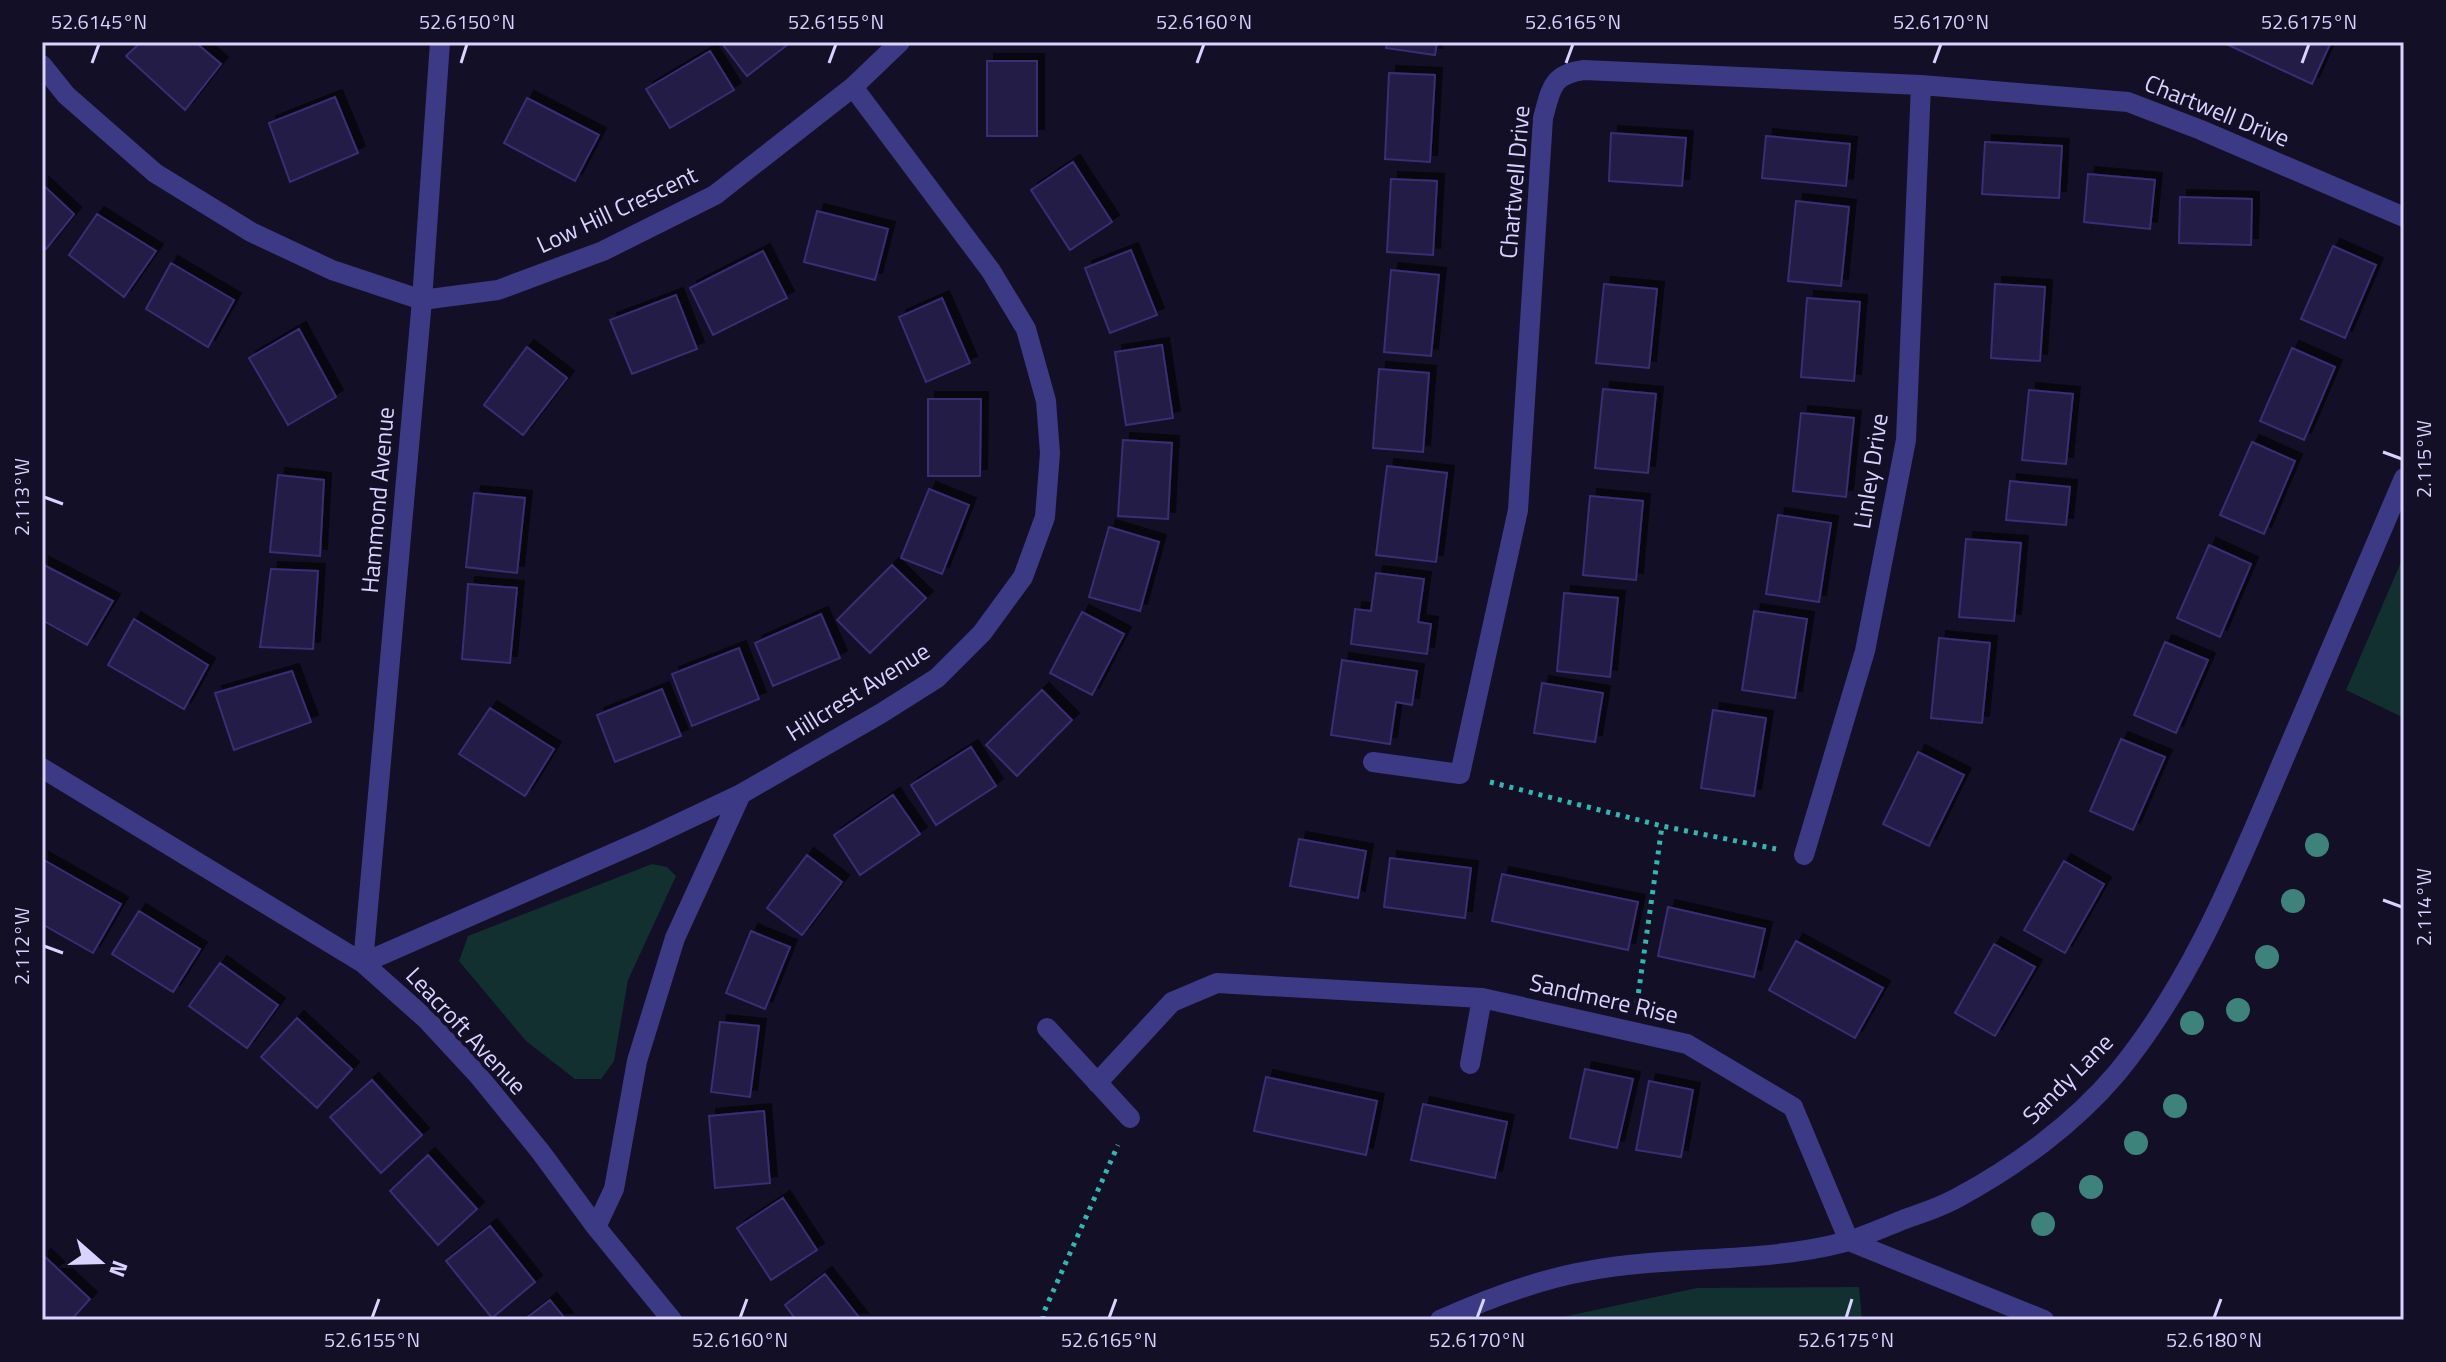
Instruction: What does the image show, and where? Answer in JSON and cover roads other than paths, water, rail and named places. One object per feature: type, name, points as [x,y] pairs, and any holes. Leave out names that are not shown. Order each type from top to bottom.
[{"type":"street","name":"Hammond Avenue","points":[[363,963],[422,300],[440,42]]},
{"type":"street","name":"Low Hill Crescent","points":[[42,65],[66,95],[155,173],[251,232],[332,270],[422,300],[498,290],[603,251],[715,195],[853,87],[900,42]]},
{"type":"street","name":"Chartwell Drive","points":[[1373,762],[1460,774],[1518,510],[1543,118],[1552,85],[1568,72],[1584,70],[1921,85],[2128,102],[2404,217]]},
{"type":"street","name":"Linley Drive","points":[[1804,855],[1865,651],[1906,440],[1921,85]]},
{"type":"street","name":"Hillcrest Avenue","points":[[363,963],[741,794],[880,714],[937,678],[982,633],[1023,577],[1045,517],[1050,453],[1046,401],[1026,329],[991,271],[853,87]]},
{"type":"street","name":"Sandy Lane","points":[[1440,1320],[1518,1289],[1588,1271],[1690,1260],[1792,1254],[1849,1241],[1954,1200],[2020,1159],[2087,1104],[2115,1074],[2153,1024],[2196,953],[2233,879],[2404,478]]},
{"type":"street","name":"Leacroft Avenue","points":[[42,768],[363,963],[426,1019],[478,1075],[672,1320]]},
{"type":"street","points":[[596,1227],[614,1189],[637,1061],[675,938],[741,794]]},
{"type":"street","name":"Sandmere Rise","points":[[1097,1083],[1172,1002],[1217,983],[1482,998],[1687,1044],[1793,1107],[1849,1241]]},
{"type":"street","points":[[1470,1064],[1482,998]]},
{"type":"street","points":[[1047,1028],[1130,1118]]},
{"type":"street","points":[[1849,1241],[2044,1320]]}]
